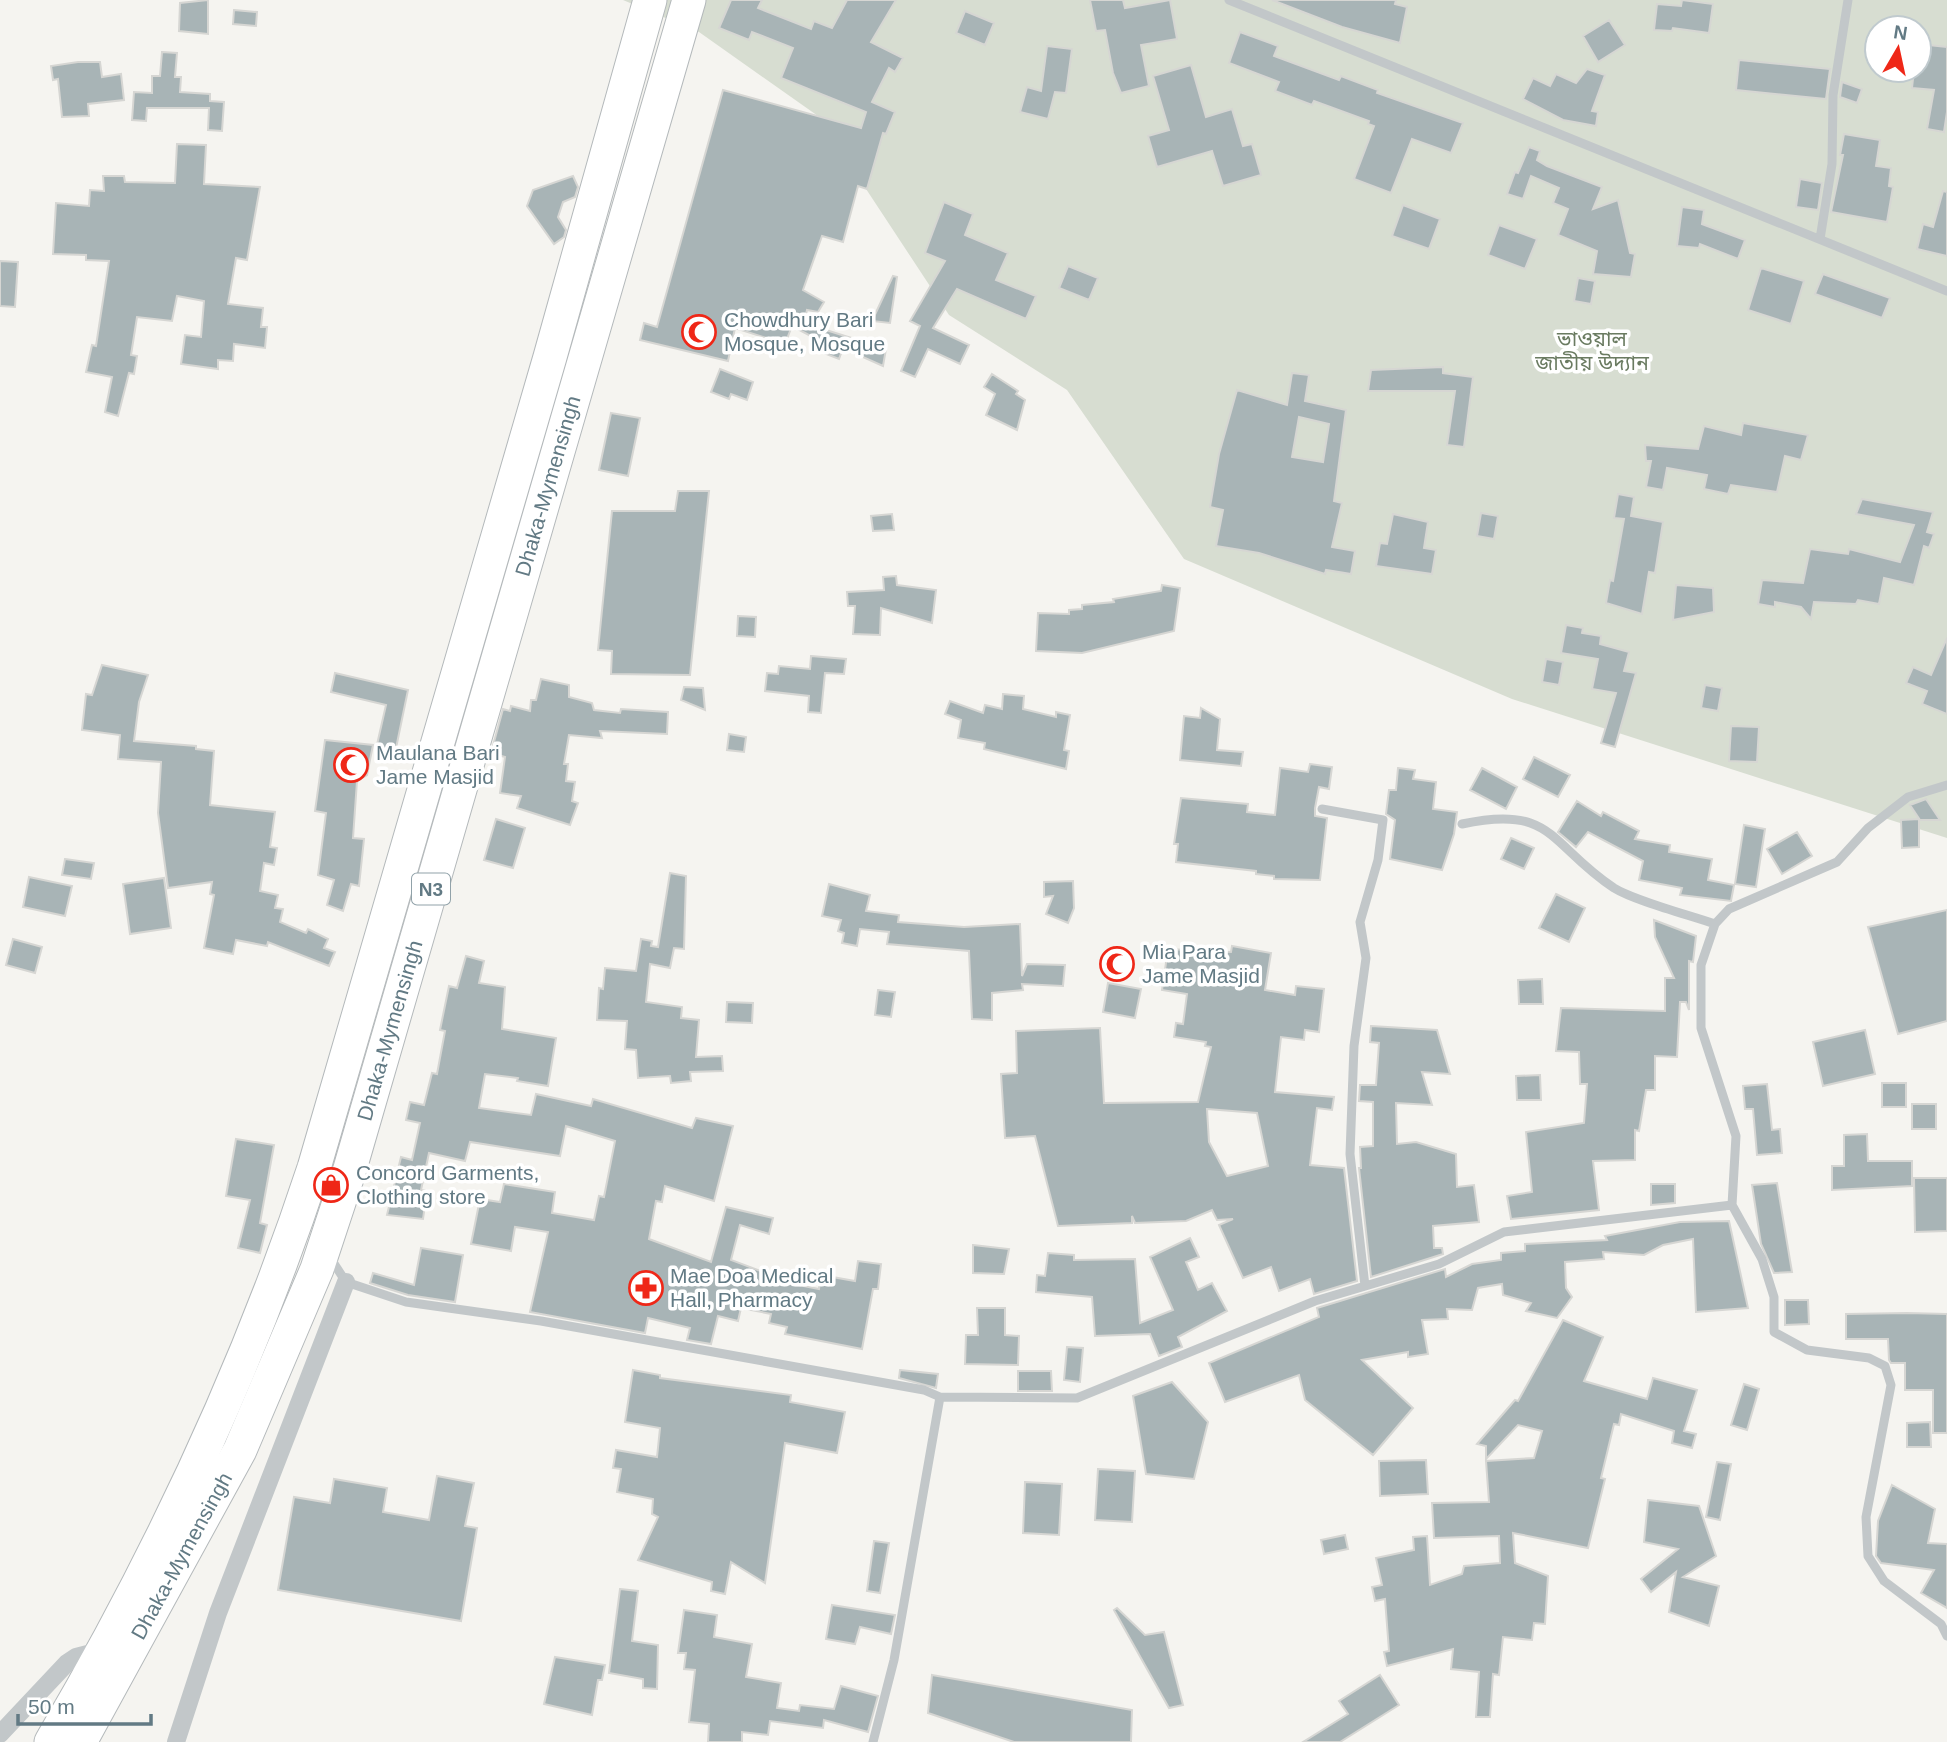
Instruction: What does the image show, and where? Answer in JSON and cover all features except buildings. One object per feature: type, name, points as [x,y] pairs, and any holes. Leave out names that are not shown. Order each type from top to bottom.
[{"type":"highway","name":"Dhaka-Mymensingh","points":[[51,1742],[105,1650],[210,1438],[292,1234],[539,397],[650,0]]},
{"type":"highway","name":"Dhaka-Mymensingh","points":[[80,1742],[240,1450],[276,1373],[324,1248],[349,1172],[689,0]]},
{"type":"street","points":[[176,1742],[218,1613],[346,1282]]},
{"type":"street","points":[[0,1734],[67,1663],[86,1653],[105,1650]]},
{"type":"lane","points":[[1229,0],[1947,291]]},
{"type":"lane","points":[[1820,239],[1832,164],[1833,95],[1848,0]]},
{"type":"lane","points":[[1947,785],[1908,797],[1868,828],[1837,862],[1729,909],[1715,924],[1701,965],[1701,1028],[1736,1136],[1732,1205],[1762,1258],[1774,1297],[1774,1332],[1807,1350],[1869,1358],[1885,1366],[1891,1385],[1866,1517],[1868,1556],[1884,1581],[1941,1624],[1947,1636]]},
{"type":"lane","points":[[1322,809],[1383,820],[1378,860],[1360,922],[1366,958],[1354,1046],[1350,1154],[1365,1286]]},
{"type":"lane","points":[[1462,824],[1495,817],[1520,818],[1542,827],[1615,889],[1715,924]]},
{"type":"lane","points":[[324,1248],[346,1282],[406,1302],[541,1321],[924,1390],[940,1397],[1077,1398],[1315,1301],[1439,1264],[1504,1232],[1732,1205]]},
{"type":"lane","points":[[873,1742],[894,1660],[940,1397]]},
{"type":"green space","name":"ভাওয়াল জাতীয় উদ্যান","points":[[623,0],[1947,0],[1947,838],[1512,699],[1184,559],[1067,390],[949,315],[818,116],[699,32]]},
{"type":"place","name":"Chowdhury Bari Mosque, Mosque","points":[[699,332]]},
{"type":"place","name":"Maulana Bari Jame Masjid","points":[[351,765]]},
{"type":"place","name":"Mia Para Jame Masjid","points":[[1117,964]]},
{"type":"place","name":"Concord Garments, Clothing store","points":[[331,1185]]},
{"type":"place","name":"Mae Doa Medical Hall, Pharmacy","points":[[646,1288]]}]
